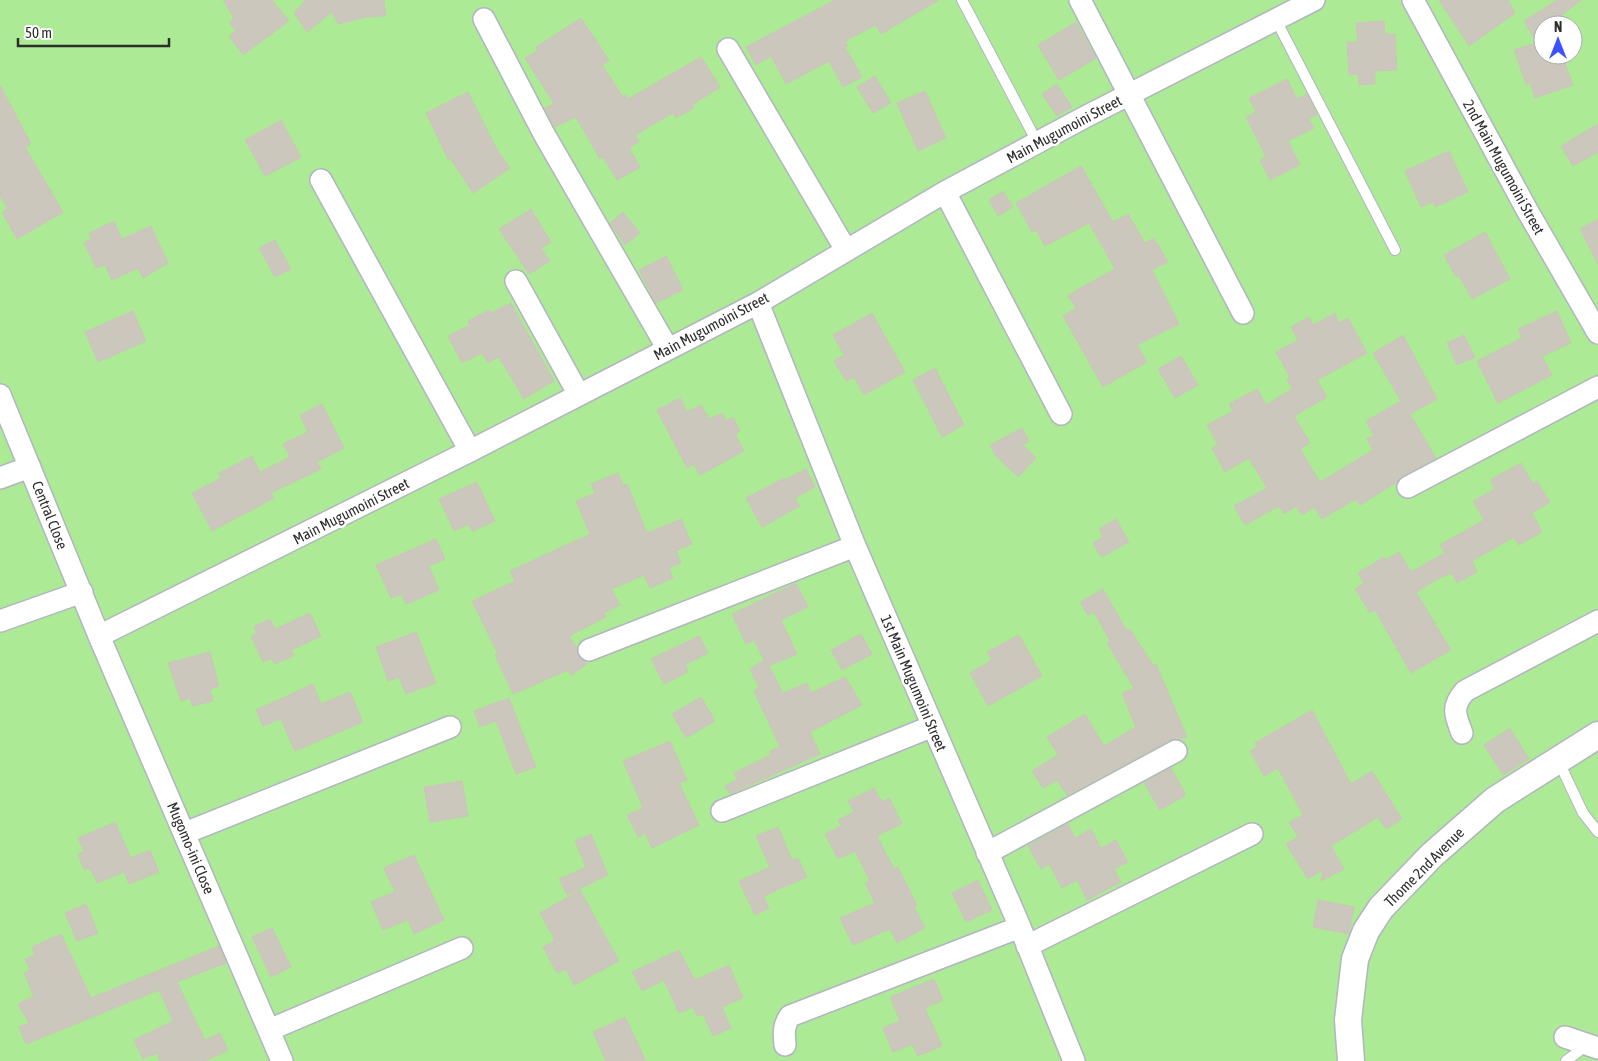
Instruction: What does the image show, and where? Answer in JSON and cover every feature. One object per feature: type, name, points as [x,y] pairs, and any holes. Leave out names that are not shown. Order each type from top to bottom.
[{"type":"street","points":[[1080,0],[1131,94],[1243,313]]},
{"type":"street","name":"Main Mugumoini Street","points":[[99,636],[470,451],[758,303],[945,192],[1037,142],[1313,0]]},
{"type":"street","name":"2nd Main Mugumoini Street","points":[[1413,0],[1527,210],[1592,307],[1598,332]]},
{"type":"street","points":[[484,19],[544,134],[668,348]]},
{"type":"street","points":[[728,49],[846,250]]},
{"type":"street","points":[[321,180],[470,451]]},
{"type":"street","points":[[945,192],[1061,414]]},
{"type":"street","points":[[516,282],[580,395]]},
{"type":"street","name":"1st Main Mugumoini Street","points":[[758,303],[855,546],[987,852],[1074,1061]]},
{"type":"street","points":[[1408,487],[1598,386]]},
{"type":"street","name":"Central Close","points":[[0,395],[99,636]]},
{"type":"street","points":[[0,478],[30,467]]},
{"type":"street","points":[[589,650],[855,546]]},
{"type":"street","points":[[0,620],[82,592]]},
{"type":"street","points":[[1462,734],[1455,706],[1465,691],[1598,621]]},
{"type":"street","name":"Mugomo-ini Close","points":[[99,636],[282,1061]]},
{"type":"street","points":[[722,811],[933,726]]},
{"type":"street","points":[[185,833],[450,727]]},
{"type":"street","name":"Thome 2nd Avenue","points":[[1350,1061],[1348,1020],[1355,959],[1366,931],[1376,916],[1405,882],[1494,800],[1598,735]]},
{"type":"street","points":[[987,852],[1176,751]]},
{"type":"street","points":[[785,1045],[785,1023],[790,1016],[1023,937],[1252,834]]},
{"type":"street","points":[[269,1030],[462,948]]},
{"type":"street","points":[[1565,1037],[1593,1046]]},
{"type":"lane","points":[[962,0],[1037,142]]},
{"type":"lane","points":[[1276,20],[1395,250]]},
{"type":"lane","points":[[1557,759],[1583,813],[1598,832]]},
{"type":"lane","points":[[1566,1061],[1593,1046]]},
{"type":"green space","points":[[0,0],[1598,0],[1598,1061],[0,1061]]},
{"type":"building","points":[[223,0],[272,0],[289,21],[243,55],[229,36],[236,31],[229,22],[234,18]]},
{"type":"building","points":[[306,0],[384,0],[386,16],[366,17],[338,24],[332,12],[307,32],[294,13]]},
{"type":"building","points":[[835,0],[939,0],[881,34],[876,25],[845,41],[848,46],[845,47],[862,77],[843,87],[829,61],[786,84],[771,56],[756,65],[746,47]]},
{"type":"building","points":[[1439,0],[1508,0],[1515,13],[1469,46]]},
{"type":"building","points":[[1557,0],[1581,0],[1562,15],[1533,15]]},
{"type":"building","points":[[1533,15],[1533,36],[1524,21]]},
{"type":"building","points":[[581,18],[609,60],[602,65],[623,97],[626,95],[628,99],[701,57],[720,87],[692,105],[694,108],[676,118],[673,113],[635,135],[639,142],[629,148],[640,167],[617,180],[603,157],[600,159],[576,117],[555,127],[545,108],[554,104],[525,58],[538,50],[536,47]]},
{"type":"building","points":[[1384,21],[1385,34],[1395,34],[1397,70],[1375,71],[1375,84],[1359,85],[1358,74],[1349,75],[1347,42],[1358,42],[1356,23]]},
{"type":"building","points":[[1076,22],[1096,58],[1059,80],[1038,45]]},
{"type":"building","points":[[1533,44],[1533,65],[1566,65],[1573,85],[1535,98],[1530,82],[1526,84],[1514,50]]},
{"type":"building","points":[[875,76],[891,103],[873,113],[857,87]]},
{"type":"building","points":[[1287,79],[1297,99],[1307,94],[1317,115],[1309,119],[1314,128],[1288,141],[1300,165],[1270,180],[1260,160],[1266,157],[1246,117],[1256,112],[1249,98]]},
{"type":"building","points":[[1057,84],[1072,107],[1057,116],[1042,94]]},
{"type":"building","points":[[0,85],[31,144],[25,147],[63,212],[17,239],[2,212],[8,209],[0,196]]},
{"type":"building","points":[[925,91],[946,138],[918,151],[897,103]]},
{"type":"building","points":[[468,92],[496,148],[510,168],[473,193],[450,158],[448,159],[426,113]]},
{"type":"building","points":[[281,120],[301,157],[265,176],[245,140]]},
{"type":"building","points":[[1598,124],[1598,152],[1573,166],[1561,146]]},
{"type":"building","points":[[1449,151],[1468,192],[1435,207],[1433,202],[1421,207],[1405,171]]},
{"type":"building","points":[[1081,166],[1113,222],[1128,214],[1145,243],[1154,238],[1168,262],[1152,270],[1179,324],[1137,345],[1147,362],[1103,387],[1063,316],[1076,308],[1068,295],[1115,269],[1089,223],[1045,246],[1036,230],[1032,232],[1016,203]]},
{"type":"building","points":[[1003,191],[1013,207],[998,216],[989,200]]},
{"type":"building","points":[[531,209],[551,242],[541,248],[550,261],[529,274],[499,229]]},
{"type":"building","points":[[623,212],[640,233],[625,245],[610,223]]},
{"type":"building","points":[[1598,219],[1598,264],[1580,229]]},
{"type":"building","points":[[114,221],[122,239],[151,226],[168,263],[143,278],[138,268],[112,280],[105,265],[96,268],[84,243],[91,239],[89,233]]},
{"type":"building","points":[[1485,232],[1510,279],[1472,299],[1459,275],[1456,277],[1444,255]]},
{"type":"building","points":[[275,240],[291,269],[275,277],[259,248]]},
{"type":"building","points":[[666,256],[683,290],[656,303],[639,270]]},
{"type":"building","points":[[511,303],[554,381],[524,399],[499,357],[488,363],[482,353],[462,363],[448,336],[470,325],[468,321],[489,310],[490,313]]},
{"type":"building","points":[[133,311],[146,341],[98,362],[85,332]]},
{"type":"building","points":[[1557,311],[1571,343],[1542,356],[1552,375],[1498,403],[1477,361],[1522,338],[1518,329]]},
{"type":"building","points":[[872,313],[905,372],[864,395],[854,377],[846,381],[834,361],[844,355],[833,335]]},
{"type":"building","points":[[1335,313],[1339,323],[1348,318],[1367,353],[1317,380],[1327,397],[1294,416],[1310,443],[1300,449],[1320,482],[1373,450],[1367,439],[1376,434],[1373,434],[1366,421],[1401,401],[1373,353],[1403,335],[1437,399],[1410,414],[1436,458],[1402,476],[1397,482],[1360,505],[1356,499],[1322,519],[1314,507],[1302,515],[1296,506],[1284,514],[1279,506],[1245,525],[1234,506],[1267,488],[1249,458],[1225,472],[1212,448],[1218,445],[1207,425],[1233,411],[1229,404],[1257,389],[1266,405],[1292,389],[1287,379],[1290,377],[1276,352],[1298,340],[1291,327],[1309,317],[1313,325]]},
{"type":"building","points":[[1464,335],[1475,357],[1457,365],[1447,343]]},
{"type":"building","points":[[1181,356],[1198,385],[1175,398],[1158,369]]},
{"type":"building","points":[[935,368],[964,425],[942,437],[913,380]]},
{"type":"building","points":[[680,398],[687,412],[701,405],[709,419],[722,413],[726,421],[733,417],[740,431],[735,434],[744,451],[700,475],[694,464],[687,468],[657,410]]},
{"type":"building","points":[[322,404],[344,448],[317,462],[321,469],[271,493],[274,498],[212,531],[192,493],[221,478],[219,473],[252,456],[260,472],[290,457],[283,444],[308,432],[300,415]]},
{"type":"building","points":[[1022,428],[1029,441],[1023,445],[1036,458],[1018,477],[995,455],[990,445]]},
{"type":"building","points":[[1521,463],[1533,484],[1537,481],[1550,502],[1532,513],[1542,532],[1519,545],[1514,537],[1472,561],[1477,572],[1457,583],[1452,573],[1443,576],[1416,592],[1451,650],[1411,673],[1375,610],[1370,613],[1355,589],[1364,583],[1358,573],[1384,557],[1386,560],[1399,552],[1411,572],[1445,553],[1440,545],[1484,520],[1473,501],[1495,489],[1490,480]]},
{"type":"building","points":[[806,469],[815,487],[795,498],[800,506],[762,527],[746,498]]},
{"type":"building","points":[[618,473],[623,485],[627,484],[647,533],[681,519],[692,544],[676,551],[681,563],[669,568],[673,578],[650,588],[644,575],[611,589],[620,605],[604,613],[606,617],[569,636],[577,648],[578,655],[587,664],[571,675],[568,670],[513,694],[495,655],[498,654],[472,601],[515,581],[510,571],[590,534],[576,501],[595,493],[591,484]]},
{"type":"building","points":[[477,482],[495,521],[472,531],[469,524],[454,531],[439,499]]},
{"type":"building","points":[[1116,519],[1129,542],[1101,557],[1093,543],[1103,537],[1099,529]]},
{"type":"building","points":[[436,539],[445,559],[429,566],[439,590],[406,604],[401,594],[391,598],[376,565]]},
{"type":"building","points":[[796,583],[808,607],[781,620],[797,654],[769,666],[783,693],[807,683],[811,693],[845,677],[862,705],[810,732],[820,754],[730,794],[725,786],[737,780],[734,773],[771,755],[770,751],[780,747],[754,691],[759,688],[750,669],[764,660],[754,640],[746,644],[732,614]]},
{"type":"building","points":[[1103,589],[1127,631],[1130,629],[1153,665],[1156,664],[1187,737],[1170,740],[1067,795],[1057,780],[1043,788],[1032,771],[1058,755],[1047,737],[1085,714],[1104,746],[1136,727],[1122,693],[1134,688],[1107,643],[1110,641],[1094,612],[1088,615],[1080,602]]},
{"type":"building","points":[[310,613],[321,636],[291,650],[294,656],[274,664],[272,658],[263,662],[251,636],[257,633],[254,626],[270,619],[275,629]]},
{"type":"building","points":[[416,632],[436,683],[406,694],[399,677],[388,681],[376,647]]},
{"type":"building","points":[[861,634],[872,654],[842,670],[831,650]]},
{"type":"building","points":[[1019,635],[1042,676],[988,706],[970,673],[992,660],[987,652]]},
{"type":"building","points":[[699,636],[708,653],[685,665],[688,672],[664,684],[651,659]]},
{"type":"building","points":[[210,652],[219,686],[210,689],[213,701],[192,706],[190,698],[181,701],[168,663]]},
{"type":"building","points":[[313,684],[321,704],[350,692],[363,722],[295,751],[281,719],[263,726],[256,710]]},
{"type":"building","points":[[701,697],[715,721],[686,738],[672,714]]},
{"type":"building","points":[[509,698],[536,767],[516,774],[496,721],[480,727],[474,711]]},
{"type":"building","points":[[1312,710],[1351,784],[1372,771],[1402,819],[1386,829],[1378,817],[1331,846],[1344,869],[1321,881],[1323,870],[1308,879],[1286,844],[1298,837],[1289,822],[1303,815],[1278,768],[1264,776],[1250,751],[1257,747],[1255,743]]},
{"type":"building","points":[[1510,728],[1529,759],[1503,775],[1484,745]]},
{"type":"building","points":[[670,741],[687,780],[679,783],[699,825],[652,848],[645,833],[638,837],[627,815],[643,808],[623,761]]},
{"type":"building","points":[[1171,768],[1186,795],[1160,810],[1144,783]]},
{"type":"building","points":[[462,781],[468,816],[430,822],[424,787]]},
{"type":"building","points":[[874,788],[882,802],[889,798],[902,824],[877,836],[894,869],[898,867],[917,905],[914,907],[925,928],[897,943],[890,929],[853,945],[840,918],[875,903],[865,883],[870,881],[855,851],[838,859],[825,834],[841,826],[838,820],[854,812],[848,801]]},
{"type":"building","points":[[115,822],[131,858],[150,850],[159,872],[129,884],[124,872],[97,883],[90,868],[84,870],[78,854],[84,851],[78,838]]},
{"type":"building","points":[[1068,824],[1075,838],[1091,829],[1101,848],[1116,840],[1128,862],[1114,869],[1121,882],[1087,900],[1077,880],[1062,888],[1049,864],[1041,869],[1028,846]]},
{"type":"building","points":[[778,827],[792,860],[798,858],[807,877],[766,895],[764,897],[769,908],[755,915],[739,881],[770,867],[756,836]]},
{"type":"building","points":[[591,834],[608,875],[567,895],[559,879],[586,867],[575,841]]},
{"type":"building","points":[[414,855],[444,920],[414,934],[408,920],[383,930],[371,902],[395,892],[384,868]]},
{"type":"building","points":[[978,880],[992,910],[966,922],[952,893]]},
{"type":"building","points":[[580,890],[619,961],[574,985],[566,969],[557,973],[543,947],[555,940],[540,913]]},
{"type":"building","points":[[1318,900],[1354,907],[1349,934],[1313,927]]},
{"type":"building","points":[[86,904],[98,933],[77,941],[65,913]]},
{"type":"building","points":[[272,928],[291,967],[271,977],[252,937]]},
{"type":"building","points":[[61,934],[91,998],[219,946],[226,963],[177,982],[205,1040],[220,1033],[228,1050],[205,1061],[160,1061],[157,1053],[143,1059],[134,1040],[173,1021],[159,990],[26,1044],[19,1027],[29,1023],[18,1004],[34,996],[24,973],[30,970],[25,959],[35,955],[32,947]]},
{"type":"building","points":[[679,950],[695,980],[729,965],[743,998],[722,1007],[731,1028],[713,1036],[703,1014],[697,1016],[693,1007],[679,1013],[664,980],[642,991],[632,972]]},
{"type":"building","points":[[934,979],[943,1000],[925,1008],[942,1046],[918,1056],[912,1044],[893,1052],[883,1028],[900,1021],[890,997]]},
{"type":"building","points":[[625,1017],[646,1061],[606,1061],[593,1032]]}]
